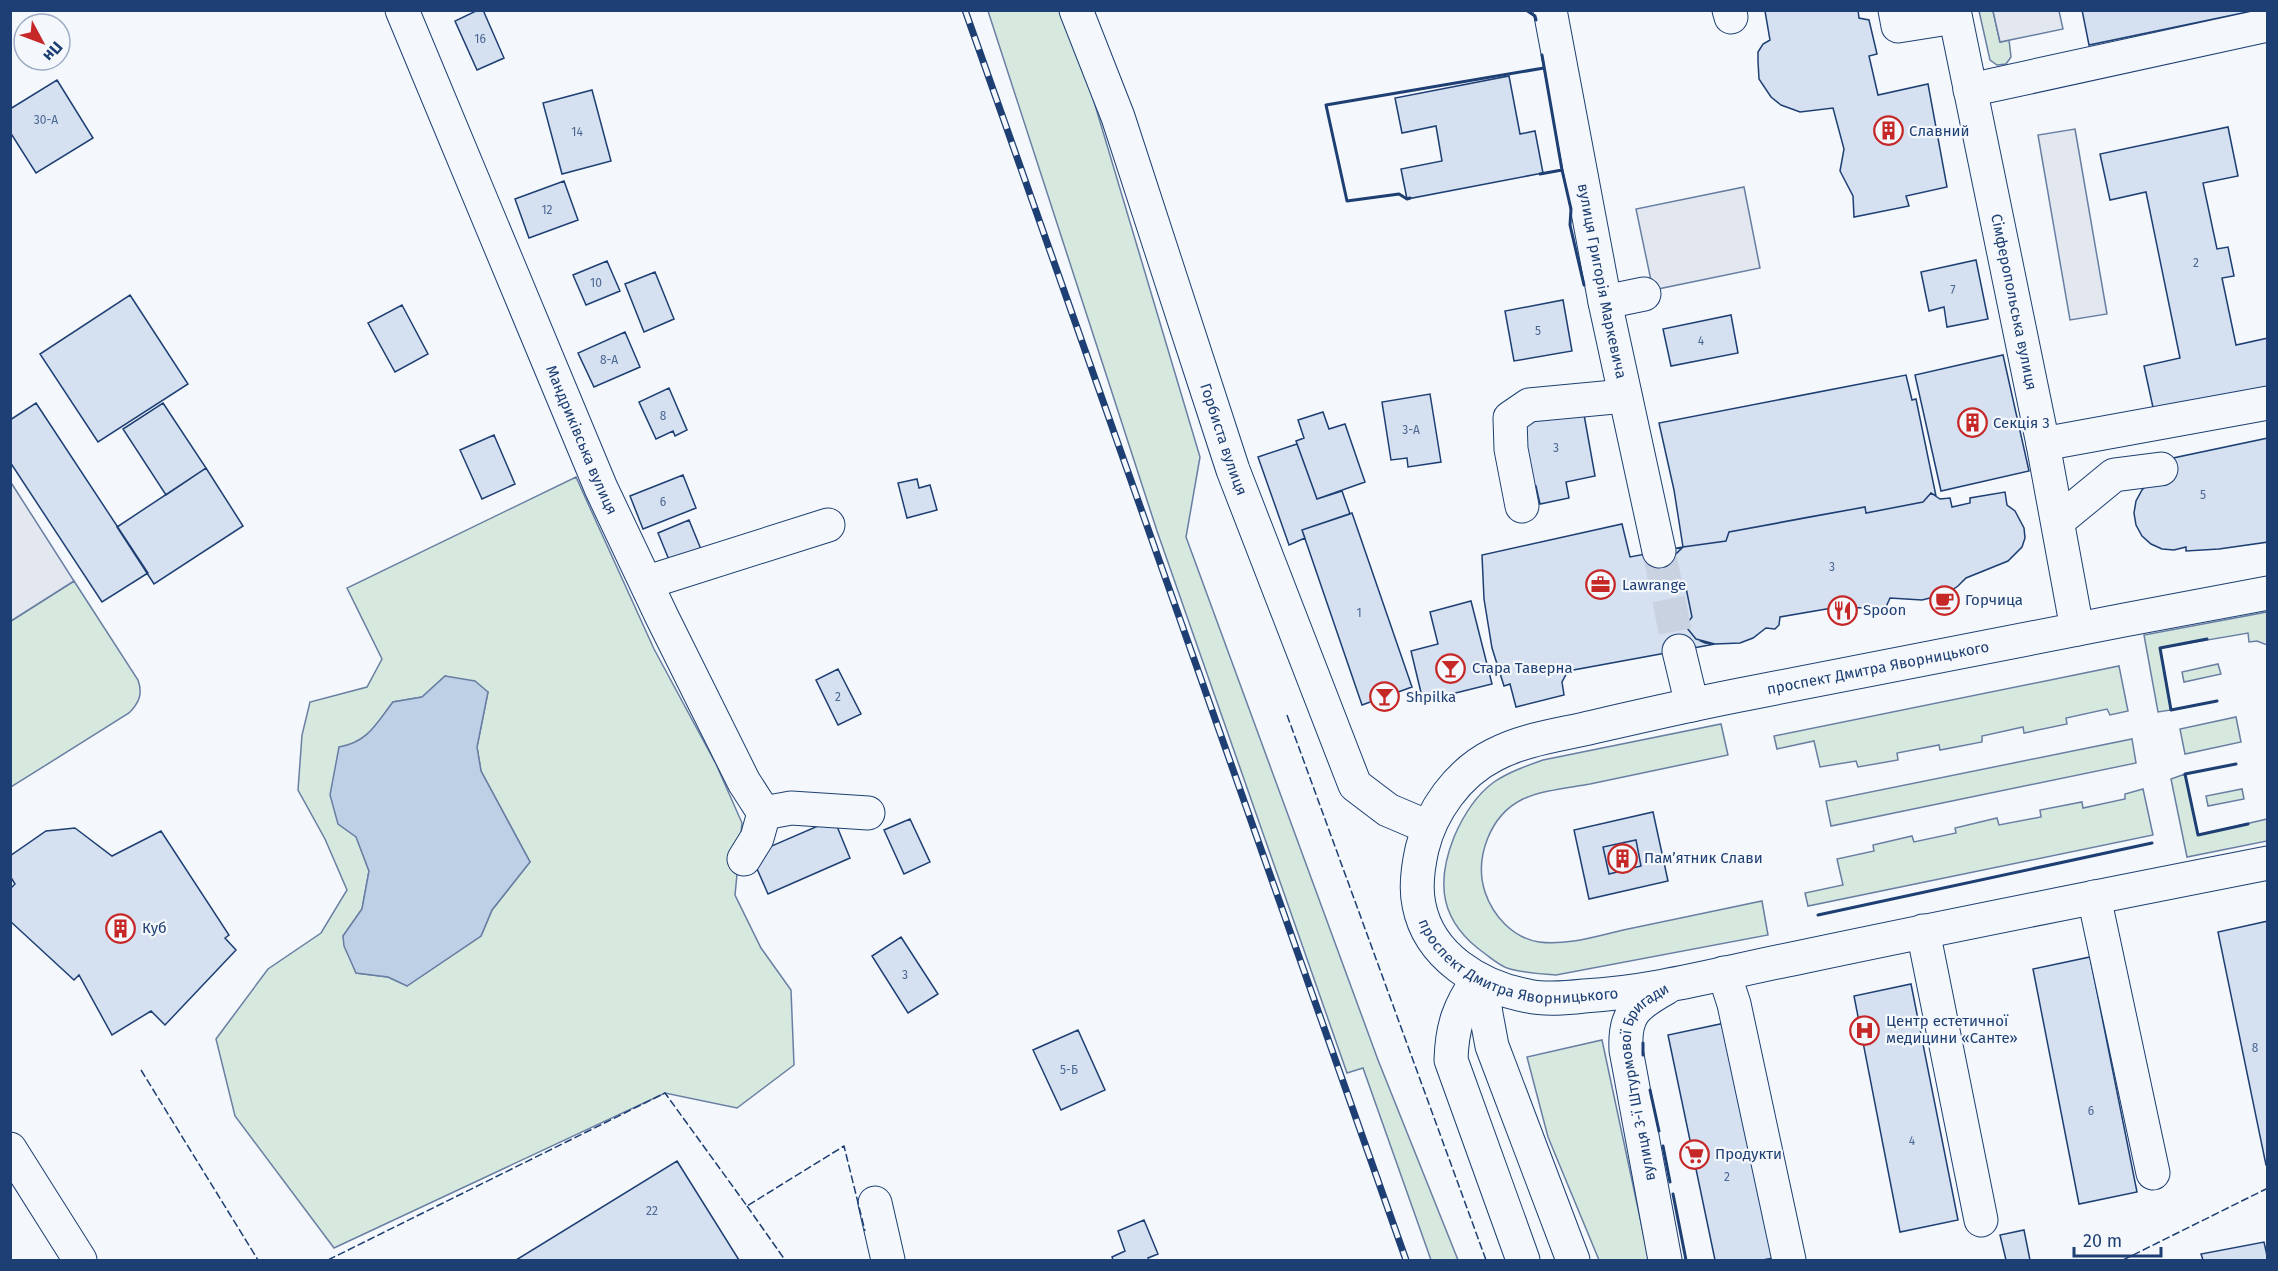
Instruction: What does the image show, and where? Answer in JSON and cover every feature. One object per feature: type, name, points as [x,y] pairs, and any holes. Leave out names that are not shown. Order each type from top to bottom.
[{"type":"street","name":"Мандриківська вулиця","points":[[402,10],[602,488],[648,582],[662,617],[744,782],[764,813]]},
{"type":"street","name":"Горбиста вулиця","points":[[1076,10],[1118,117],[1233,470],[1355,785],[1388,810],[1428,827]]},
{"type":"street","points":[[1895,10],[1898,26],[1955,14]]},
{"type":"street","name":"вулиця Григорія Маркевича","points":[[1551,11],[1605,302],[1659,551]]},
{"type":"street","name":"Сімферопольська вулиця","points":[[1955,14],[2043,444],[2077,629]]},
{"type":"street","points":[[1970,90],[2268,25]]},
{"type":"street","points":[[1605,302],[1644,294]]},
{"type":"street","points":[[1522,506],[1510,448],[1510,418],[1529,405],[1625,396]]},
{"type":"street","points":[[2043,444],[2268,403]]},
{"type":"street","points":[[2058,521],[2114,475],[2161,469]]},
{"type":"street","points":[[648,582],[828,525]]},
{"type":"street","name":"проспект Дмитра Яворницького","points":[[2268,593],[1692,705],[1521,744],[1491,756],[1465,775],[1444,799],[1428,827],[1418,878],[1419,906],[1438,946],[1463,971],[1480,981],[1533,998],[1620,994],[2268,863]]},
{"type":"street","points":[[1678,651],[1692,705]]},
{"type":"street","points":[[744,859],[756,838],[764,813],[791,808],[868,813]]},
{"type":"street","points":[[2094,897],[2153,1173]]},
{"type":"street","points":[[1923,931],[1981,1220]]},
{"type":"street","points":[[1724,973],[1734,1004],[1789,1260]]},
{"type":"street","points":[[1480,981],[1457,1015],[1452,1037],[1451,1060],[1523,1260]]},
{"type":"street","points":[[1480,981],[1492,1046],[1573,1260]]},
{"type":"street","name":"вулиця 3-ї Штурмової Бригади","points":[[1665,1260],[1626,1050],[1625,1031],[1630,1014],[1643,1001],[1673,984]]},
{"type":"street","points":[[10,1149],[80,1260]]},
{"type":"street","points":[[875,1203],[888,1260]]},
{"type":"shaded area","points":[[988,11],[1067,11],[1200,457],[1186,537],[1378,1060],[1458,1260],[1431,1260],[1363,1068],[1347,1073],[1157,531]]},
{"type":"shaded area","points":[[1979,11],[1993,11],[2000,42],[2009,40],[2011,57],[2006,64],[1997,65],[1990,60]]},
{"type":"shaded area","points":[[1993,11],[2059,11],[2063,29],[2000,42]]},
{"type":"shaded area","points":[[2075,129],[2107,314],[2070,320],[2038,135]]},
{"type":"shaded area","points":[[1744,187],[1760,268],[1653,290],[1636,209]]},
{"type":"shaded area","points":[[576,477],[654,649],[716,764],[742,823],[735,895],[761,948],[791,990],[794,1065],[737,1108],[665,1093],[334,1248],[235,1116],[216,1039],[268,969],[321,933],[347,890],[325,839],[298,790],[302,735],[310,702],[367,687],[382,659],[347,588]],"holes":[[[445,676],[488,692],[477,747],[481,771],[530,862],[492,910],[481,936],[407,986],[388,977],[356,973],[343,936],[362,909],[369,871],[356,836],[338,823],[339,748],[364,737],[393,702],[422,697]]]},
{"type":"shaded area","points":[[10,481],[74,581],[11,621],[10,621]]},
{"type":"shaded area","points":[[74,581],[138,680],[139,698],[129,713],[11,787],[11,621]]},
{"type":"shaded area","points":[[2267,612],[2267,645],[2257,641],[2249,642],[2248,633],[2160,648],[2171,710],[2158,712],[2144,635]]},
{"type":"shaded area","points":[[2218,664],[2221,674],[2184,682],[2182,672]]},
{"type":"shaded area","points":[[2119,666],[2128,711],[2110,715],[2107,709],[2066,718],[2067,724],[2024,733],[2023,727],[1982,736],[1982,742],[1940,750],[1939,745],[1897,753],[1898,760],[1858,767],[1856,761],[1820,767],[1814,741],[1777,749],[1774,736]]},
{"type":"shaded area","points":[[2236,717],[2241,742],[2185,754],[2180,729]]},
{"type":"shaded area","points":[[1721,724],[1728,755],[1547,791],[1523,799],[1511,806],[1494,826],[1488,839],[1483,852],[1482,879],[1493,909],[1505,924],[1521,936],[1539,942],[1584,939],[1762,901],[1768,935],[1556,975],[1504,967],[1458,929],[1446,901],[1444,887],[1448,854],[1466,814],[1475,800],[1494,782],[1543,760]]},
{"type":"shaded area","points":[[2132,739],[2136,763],[1831,826],[1826,801]]},
{"type":"shaded area","points":[[2185,774],[2198,835],[2267,819],[2267,841],[2187,857],[2171,779]]},
{"type":"shaded area","points":[[2143,789],[2153,835],[1808,906],[1805,893],[1843,885],[1837,859],[1874,851],[1873,845],[1912,836],[1914,842],[1956,833],[1955,828],[1997,818],[1999,825],[2041,817],[2040,810],[2082,802],[2083,808],[2125,799],[2125,794]]},
{"type":"shaded area","points":[[2242,789],[2244,799],[2208,806],[2206,796]]},
{"type":"shaded area","points":[[1602,1040],[1649,1260],[1599,1260],[1548,1137],[1527,1057]]},
{"type":"water","points":[[445,676],[475,681],[488,692],[477,747],[481,771],[530,862],[492,910],[481,936],[407,986],[388,977],[356,973],[344,946],[343,936],[362,909],[369,871],[356,837],[338,824],[330,795],[339,747],[357,741],[370,731],[393,702],[422,697]]},
{"type":"building","points":[[478,10],[483,10],[504,58],[477,70],[455,21]]},
{"type":"building","name":"Славний","points":[[1858,10],[1859,18],[1869,20],[1877,54],[1869,56],[1878,95],[1928,84],[1947,187],[1906,196],[1909,206],[1854,217],[1853,196],[1840,171],[1844,149],[1833,108],[1800,112],[1781,105],[1771,97],[1759,79],[1758,52],[1763,44],[1770,40],[1765,11]]},
{"type":"building","points":[[2082,10],[2257,10],[2089,45]]},
{"type":"building","points":[[1509,76],[1520,134],[1535,131],[1543,173],[1407,199],[1401,169],[1442,161],[1436,126],[1402,133],[1395,98]]},
{"type":"building","points":[[57,80],[93,138],[36,173],[10,132],[10,109]]},
{"type":"building","points":[[592,90],[611,161],[562,174],[543,103]]},
{"type":"building","points":[[2228,127],[2238,176],[2203,183],[2217,249],[2228,247],[2234,276],[2222,278],[2236,345],[2268,338],[2268,388],[2154,412],[2144,366],[2180,358],[2146,192],[2110,200],[2100,154]]},
{"type":"building","points":[[564,181],[578,220],[529,238],[515,199]]},
{"type":"building","points":[[1976,260],[1988,319],[1947,327],[1944,307],[1929,311],[1921,272]]},
{"type":"building","points":[[607,261],[620,291],[586,305],[573,275]]},
{"type":"building","points":[[655,272],[674,319],[644,332],[625,284]]},
{"type":"building","points":[[130,295],[188,384],[98,442],[40,354]]},
{"type":"building","points":[[1563,300],[1572,351],[1514,361],[1505,311]]},
{"type":"building","points":[[402,305],[428,354],[395,372],[368,323]]},
{"type":"building","points":[[1731,315],[1738,353],[1671,366],[1663,329]]},
{"type":"building","points":[[625,332],[640,367],[594,387],[578,353]]},
{"type":"building","name":"Секція 3","points":[[2003,355],[2029,471],[1941,491],[1915,375]]},
{"type":"building","points":[[1906,375],[1912,400],[1916,399],[1936,496],[1931,493],[1923,502],[1866,513],[1865,507],[1729,532],[1726,541],[1683,547],[1674,490],[1659,423]]},
{"type":"building","points":[[669,388],[687,430],[675,436],[673,431],[656,439],[639,402]]},
{"type":"building","points":[[1430,394],[1441,462],[1408,467],[1407,458],[1391,460],[1382,402]]},
{"type":"building","points":[[36,403],[148,573],[102,602],[10,462],[10,420]]},
{"type":"building","points":[[163,403],[206,468],[166,495],[123,429]]},
{"type":"building","points":[[1583,409],[1595,476],[1566,482],[1569,498],[1540,504],[1536,486],[1530,487],[1518,420]]},
{"type":"building","points":[[1323,412],[1329,429],[1345,424],[1365,482],[1317,499],[1296,441],[1304,438],[1298,420]]},
{"type":"building","points":[[494,435],[515,484],[482,499],[460,450]]},
{"type":"building","points":[[2268,438],[2268,542],[2186,551],[2186,547],[2174,550],[2162,549],[2151,544],[2142,536],[2136,525],[2134,513],[2136,501],[2151,481],[2159,461]]},
{"type":"building","points":[[1297,444],[1317,499],[1342,491],[1350,514],[1302,530],[1305,538],[1289,545],[1258,457]]},
{"type":"building","points":[[206,468],[243,526],[154,584],[117,527]]},
{"type":"building","points":[[683,475],[696,508],[643,529],[630,496]]},
{"type":"building","points":[[917,479],[919,488],[930,485],[937,510],[907,518],[898,483]]},
{"type":"building","points":[[2005,492],[2007,505],[2015,511],[2024,528],[2025,538],[2022,547],[2008,561],[1966,578],[1946,594],[1922,600],[1890,598],[1886,607],[1878,612],[1865,608],[1838,607],[1780,617],[1779,625],[1775,629],[1766,628],[1753,638],[1740,643],[1705,643],[1696,639],[1687,628],[1692,617],[1685,583],[1676,578],[1671,569],[1674,556],[1683,547],[1726,541],[1729,532],[1809,517],[1865,507],[1866,513],[1923,502],[1931,493],[1940,499],[1950,498],[1952,507],[1970,503],[1970,498]]},
{"type":"building","points":[[1352,513],[1412,687],[1362,705],[1302,530]]},
{"type":"building","points":[[689,520],[705,559],[674,572],[658,533]]},
{"type":"building","points":[[1622,524],[1630,557],[1683,547],[1674,556],[1671,569],[1676,578],[1685,583],[1692,617],[1687,628],[1696,639],[1715,644],[1568,671],[1562,682],[1564,695],[1516,707],[1510,684],[1504,686],[1492,648],[1484,599],[1482,555]]},
{"type":"building","name":"Стара Таверна","points":[[1471,601],[1492,684],[1423,701],[1411,651],[1438,644],[1430,612]]},
{"type":"building","points":[[838,669],[861,714],[838,725],[816,680]]},
{"type":"building","points":[[1653,812],[1668,881],[1589,899],[1574,830]]},
{"type":"building","points":[[834,819],[850,858],[768,894],[751,855]]},
{"type":"building","points":[[910,819],[930,862],[904,874],[884,830]]},
{"type":"building","name":"Куб","points":[[75,828],[112,856],[161,831],[229,935],[225,938],[236,950],[165,1025],[151,1011],[112,1035],[79,975],[74,980],[10,921],[10,889],[15,884],[10,876],[10,856],[46,831]]},
{"type":"building","points":[[1636,840],[1641,866],[1609,874],[1603,847]]},
{"type":"building","points":[[2268,921],[2268,1165],[2266,1165],[2218,932]]},
{"type":"building","points":[[901,937],[938,994],[908,1013],[872,956]]},
{"type":"building","points":[[2090,957],[2137,1192],[2079,1204],[2033,969]]},
{"type":"building","points":[[1911,984],[1958,1220],[1900,1232],[1854,996]]},
{"type":"building","points":[[1725,1023],[1774,1258],[1715,1260],[1668,1035]]},
{"type":"building","points":[[1078,1030],[1105,1090],[1061,1110],[1033,1050]]},
{"type":"building","points":[[677,1161],[739,1260],[516,1260]]},
{"type":"building","points":[[1144,1220],[1158,1254],[1148,1258],[1149,1260],[1113,1260],[1112,1257],[1125,1251],[1118,1231]]},
{"type":"building","points":[[2024,1230],[2030,1260],[2006,1260],[2000,1235]]},
{"type":"building","points":[[2264,1242],[2268,1260],[2203,1260],[2201,1254]]},
{"type":"tunnel","points":[[1659,551],[1679,651]]},
{"type":"railway","points":[[965,10],[1406,1260]]},
{"type":"fence","points":[[1287,715],[1486,1260]]},
{"type":"fence","points":[[141,1070],[258,1260]]},
{"type":"fence","points":[[328,1260],[665,1093],[747,1206],[844,1146],[865,1231]]},
{"type":"fence","points":[[2123,1260],[2268,1188]]},
{"type":"fence","points":[[747,1206],[785,1260]]},
{"type":"wall","points":[[1526,10],[1535,16],[1536,20]]},
{"type":"wall","points":[[1540,174],[1562,170],[1542,55]]},
{"type":"wall","points":[[1410,198],[1407,199],[1399,194],[1347,201],[1326,105],[1544,68]]},
{"type":"wall","points":[[1562,170],[1571,209],[1570,225],[1584,285]]},
{"type":"wall","points":[[2207,639],[2160,648],[2171,710],[2217,701]]},
{"type":"wall","points":[[2236,764],[2185,774],[2198,835],[2248,824]]},
{"type":"wall","points":[[1818,915],[2152,843]]},
{"type":"wall","points":[[1643,1043],[1643,1055]]},
{"type":"wall","points":[[1650,1090],[1659,1131]]},
{"type":"wall","points":[[1663,1146],[1670,1182]]},
{"type":"wall","points":[[1673,1194],[1686,1260]]},
{"type":"place","name":"Славний","points":[[1888,131]]},
{"type":"place","name":"Секція 3","points":[[1972,423]]},
{"type":"place","name":"Lawrange","points":[[1601,585]]},
{"type":"place","name":"Горчица","points":[[1944,600]]},
{"type":"place","name":"Spoon","points":[[1842,610]]},
{"type":"place","name":"Стара Таверна","points":[[1451,668]]},
{"type":"place","name":"Shpilka","points":[[1385,697]]},
{"type":"place","name":"Пам’ятник Слави","points":[[1623,858]]},
{"type":"place","name":"Куб","points":[[121,928]]},
{"type":"place","name":"Центр естетичної медицини «Санте»","points":[[1865,1030]]},
{"type":"place","name":"Продукти","points":[[1694,1154]]}]
